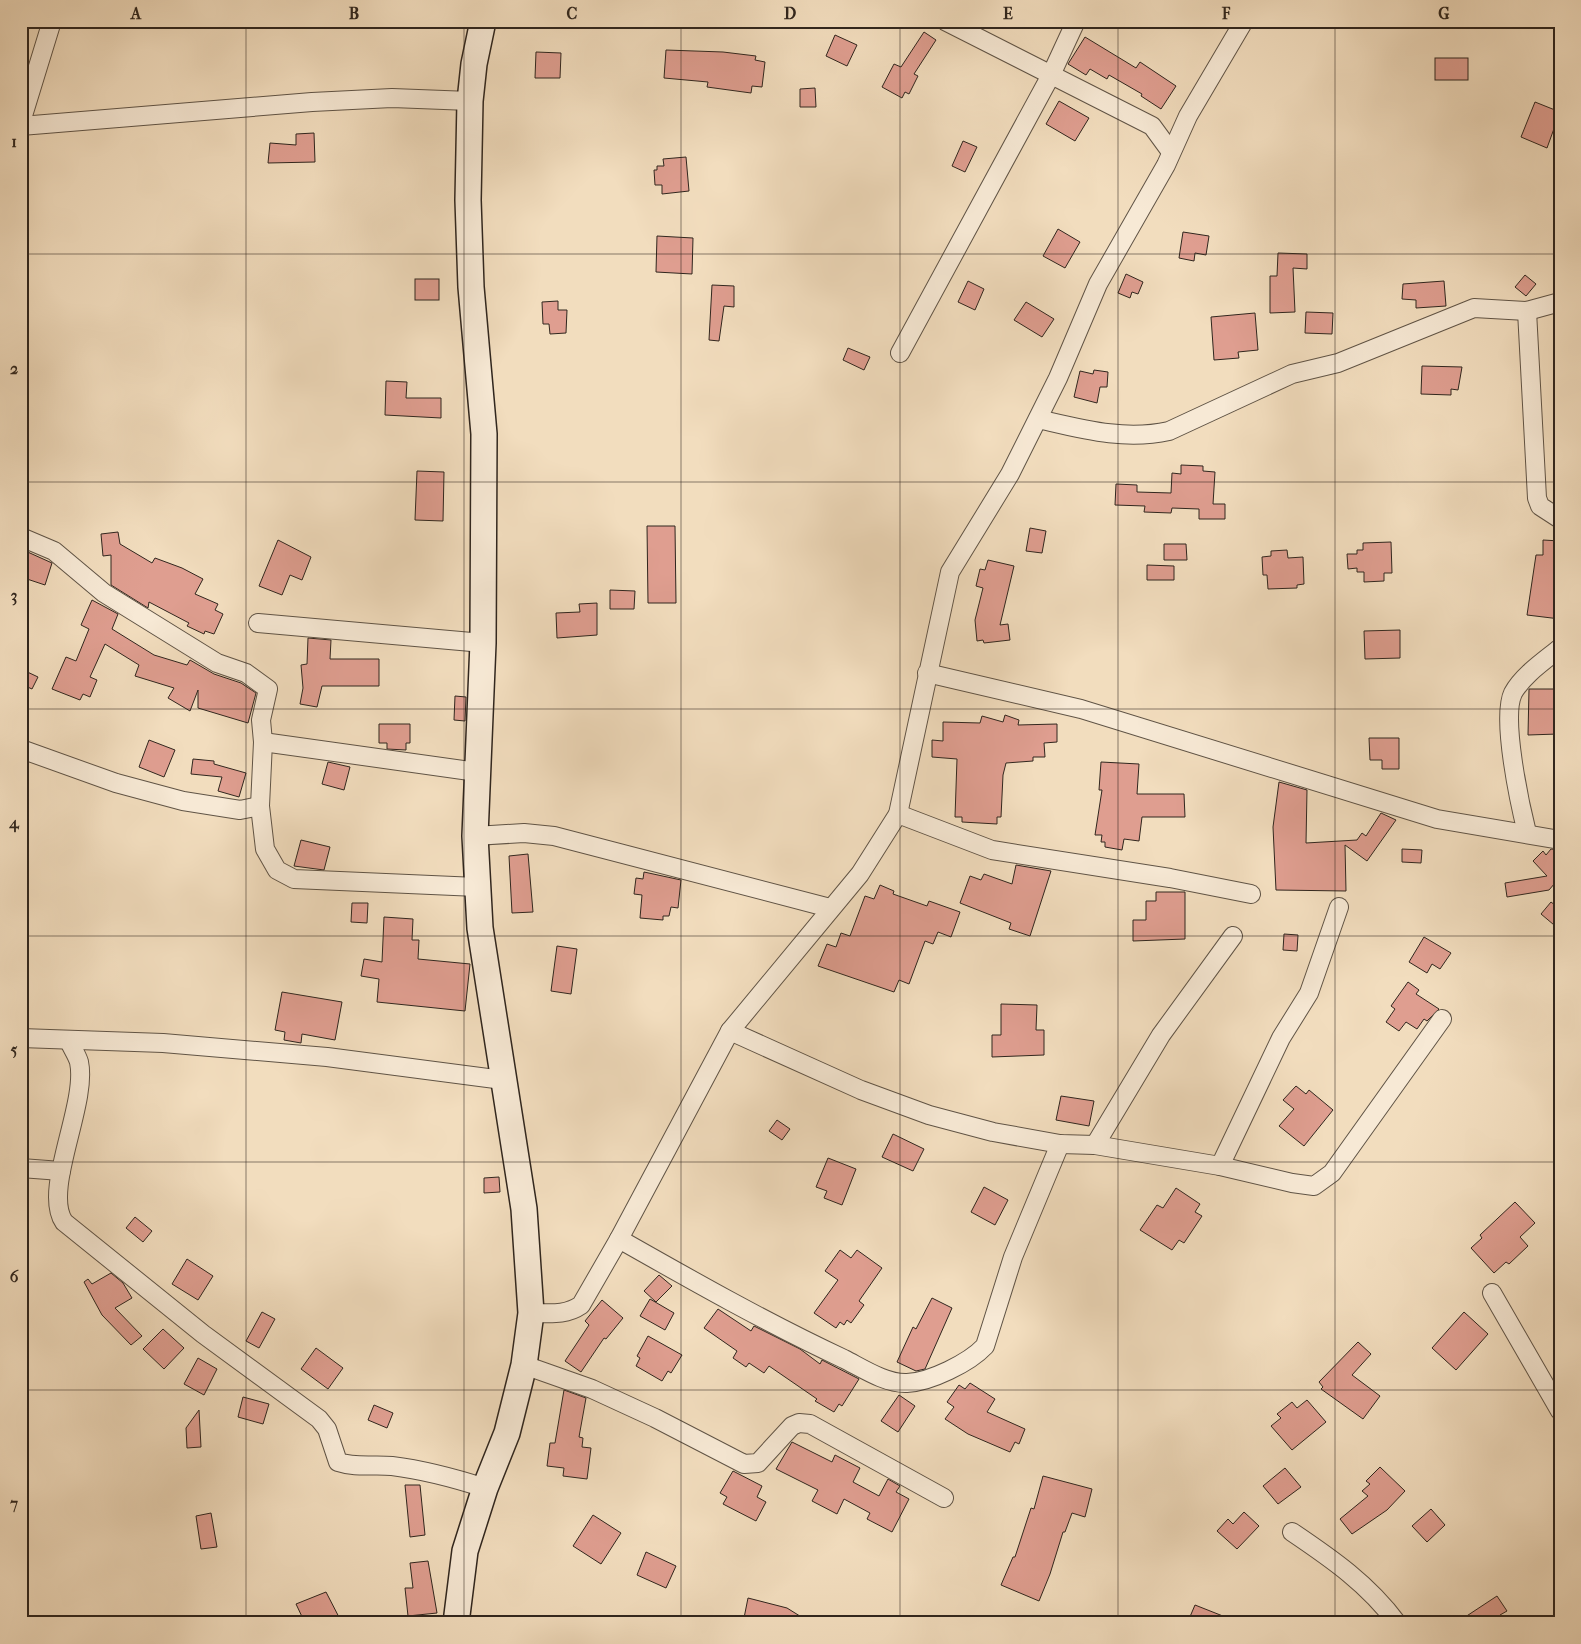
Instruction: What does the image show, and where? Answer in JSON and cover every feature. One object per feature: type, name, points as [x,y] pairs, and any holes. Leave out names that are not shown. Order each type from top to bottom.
[{"type":"street","points":[[21,122],[52,21]]},
{"type":"street","points":[[456,1623],[465,1551],[485,1488],[507,1433],[524,1366],[531,1313],[524,1209],[480,928],[475,836],[483,643],[484,434],[471,287],[470,101],[474,64],[483,21]]},
{"type":"street","points":[[944,21],[1152,126],[1171,152]]},
{"type":"street","points":[[900,353],[1051,75],[1076,21]]},
{"type":"street","points":[[531,1313],[562,1314],[572,1311],[580,1305],[619,1239],[730,1031],[860,874],[898,814],[950,572],[1010,474],[1038,419],[1098,284],[1166,165],[1188,116],[1244,21]]},
{"type":"street","points":[[21,126],[312,102],[392,98],[470,101]]},
{"type":"street","points":[[1038,419],[1106,434],[1150,435],[1169,431],[1292,374],[1338,363],[1474,308],[1527,311],[1560,302]]},
{"type":"street","points":[[1527,311],[1537,498],[1540,506],[1560,519]]},
{"type":"street","points":[[21,537],[54,551],[104,593],[209,658],[246,673],[268,688],[261,720],[263,742],[260,806],[265,848],[270,861],[277,870],[294,879],[478,888]]},
{"type":"street","points":[[258,623],[483,643]]},
{"type":"street","points":[[1527,833],[1514,778],[1509,704],[1516,688],[1560,648]]},
{"type":"street","points":[[928,673],[1081,709],[1437,819],[1560,840]]},
{"type":"street","points":[[263,742],[477,772]]},
{"type":"street","points":[[21,749],[116,783],[183,801],[240,810],[260,806]]},
{"type":"street","points":[[898,814],[992,850],[1170,878],[1251,894]]},
{"type":"street","points":[[475,836],[524,833],[554,836],[830,908]]},
{"type":"street","points":[[1220,1166],[1281,1038],[1309,993],[1339,907]]},
{"type":"street","points":[[1095,1145],[1161,1035],[1233,936]]},
{"type":"street","points":[[730,1031],[861,1090],[929,1115],[993,1132],[1060,1144],[1095,1145],[1220,1166],[1292,1183],[1314,1186],[1332,1173],[1442,1019]]},
{"type":"street","points":[[21,1038],[172,1044],[327,1057],[503,1080]]},
{"type":"street","points":[[69,1041],[77,1057],[80,1072],[77,1101],[61,1171],[58,1207],[59,1215],[64,1222],[203,1334],[319,1419],[327,1429],[338,1462],[348,1466],[389,1466],[431,1472],[485,1488]]},
{"type":"street","points":[[619,1239],[804,1341],[885,1378],[906,1383],[928,1379],[976,1356],[985,1346],[1013,1257],[1060,1144]]},
{"type":"street","points":[[21,1168],[61,1171]]},
{"type":"street","points":[[1492,1293],[1560,1412]]},
{"type":"street","points":[[524,1366],[592,1389],[655,1418],[744,1464],[758,1463],[792,1426],[799,1423],[810,1424],[944,1498]]},
{"type":"street","points":[[1292,1532],[1353,1574],[1380,1600],[1397,1623]]},
{"type":"building","points":[[924,32],[936,40],[914,74],[918,76],[909,94],[905,92],[902,98],[882,87],[894,64],[901,67]]},
{"type":"building","points":[[835,35],[857,45],[847,66],[826,56]]},
{"type":"building","points":[[1085,37],[1136,68],[1140,62],[1176,86],[1161,109],[1141,96],[1142,94],[1109,75],[1107,79],[1090,69],[1086,75],[1068,64]]},
{"type":"building","points":[[666,50],[723,52],[756,56],[755,60],[765,62],[762,87],[752,86],[751,93],[707,87],[708,82],[664,78]]},
{"type":"building","points":[[536,52],[561,53],[560,78],[535,78]]},
{"type":"building","points":[[1435,58],[1468,58],[1468,80],[1435,80]]},
{"type":"building","points":[[815,88],[816,107],[800,107],[800,89]]},
{"type":"building","points":[[1059,101],[1089,118],[1075,141],[1046,124]]},
{"type":"building","points":[[1535,102],[1560,112],[1547,148],[1521,137]]},
{"type":"building","points":[[314,133],[315,162],[268,163],[270,143],[296,145],[296,134]]},
{"type":"building","points":[[963,141],[977,147],[965,172],[952,166]]},
{"type":"building","points":[[686,157],[689,191],[662,194],[662,185],[655,185],[654,170],[657,170],[657,166],[664,166],[663,159]]},
{"type":"building","points":[[1058,229],[1080,242],[1065,268],[1043,256]]},
{"type":"building","points":[[1183,232],[1209,236],[1206,255],[1195,253],[1194,261],[1179,258]]},
{"type":"building","points":[[657,236],[693,238],[692,274],[656,272]]},
{"type":"building","points":[[1278,253],[1307,254],[1307,269],[1293,268],[1295,312],[1270,313],[1270,276],[1277,276]]},
{"type":"building","points":[[1126,274],[1143,282],[1138,294],[1132,292],[1130,298],[1118,293]]},
{"type":"building","points":[[1525,275],[1536,284],[1526,296],[1515,287]]},
{"type":"building","points":[[415,279],[439,279],[439,300],[415,300]]},
{"type":"building","points":[[968,281],[984,289],[975,310],[958,302]]},
{"type":"building","points":[[1444,281],[1446,306],[1416,308],[1416,300],[1402,299],[1403,284]]},
{"type":"building","points":[[712,285],[734,286],[734,307],[724,306],[719,341],[709,340]]},
{"type":"building","points":[[558,301],[558,310],[567,310],[566,333],[550,334],[549,324],[543,324],[542,302]]},
{"type":"building","points":[[1026,302],[1054,319],[1042,337],[1014,320]]},
{"type":"building","points":[[1306,312],[1333,313],[1332,334],[1305,333]]},
{"type":"building","points":[[1255,313],[1258,350],[1238,352],[1239,358],[1214,360],[1211,317]]},
{"type":"building","points":[[848,348],[870,357],[864,370],[843,360]]},
{"type":"building","points":[[1422,366],[1462,367],[1458,390],[1451,389],[1451,395],[1421,394]]},
{"type":"building","points":[[1094,370],[1108,372],[1107,387],[1100,387],[1097,403],[1074,397],[1080,371],[1093,374]]},
{"type":"building","points":[[386,381],[407,382],[406,398],[441,398],[441,418],[385,415]]},
{"type":"building","points":[[1181,465],[1203,466],[1203,471],[1215,472],[1213,504],[1225,504],[1225,519],[1199,519],[1199,509],[1172,508],[1171,513],[1144,512],[1145,506],[1115,505],[1116,484],[1137,485],[1137,492],[1171,493],[1172,473],[1181,474]]},
{"type":"building","points":[[417,471],[444,472],[443,521],[415,520]]},
{"type":"building","points":[[647,526],[675,526],[676,603],[648,603]]},
{"type":"building","points":[[1030,528],[1046,531],[1042,553],[1026,551]]},
{"type":"building","points":[[118,532],[120,544],[152,563],[155,558],[182,568],[203,579],[195,594],[218,604],[215,610],[223,614],[214,634],[205,631],[204,634],[187,626],[189,623],[149,602],[148,608],[111,585],[111,555],[103,556],[101,534]]},
{"type":"building","points":[[278,540],[311,557],[302,580],[290,575],[282,595],[259,586]]},
{"type":"building","points":[[1543,540],[1560,541],[1560,619],[1527,615],[1536,555],[1543,555]]},
{"type":"building","points":[[1391,542],[1392,573],[1384,573],[1384,581],[1364,582],[1364,572],[1357,572],[1357,568],[1348,569],[1347,554],[1357,554],[1357,550],[1363,550],[1363,543]]},
{"type":"building","points":[[1164,544],[1186,544],[1187,560],[1164,560]]},
{"type":"building","points":[[21,549],[52,563],[45,585],[21,577]]},
{"type":"building","points":[[1287,550],[1288,558],[1303,557],[1304,584],[1297,585],[1297,588],[1268,589],[1267,575],[1263,575],[1262,557],[1271,556],[1271,551]]},
{"type":"building","points":[[988,560],[1014,566],[1000,625],[1008,624],[1010,640],[984,643],[983,640],[977,641],[975,620],[983,588],[976,586],[980,569],[985,570]]},
{"type":"building","points":[[1147,565],[1174,566],[1174,580],[1147,580]]},
{"type":"building","points":[[610,590],[635,591],[634,609],[610,609]]},
{"type":"building","points":[[92,600],[118,614],[112,629],[154,655],[187,665],[190,660],[214,674],[241,683],[256,693],[248,723],[198,708],[198,690],[190,711],[168,698],[174,688],[135,676],[139,665],[105,644],[90,677],[97,680],[90,697],[83,694],[80,700],[52,689],[66,657],[76,661],[89,629],[81,625]]},
{"type":"building","points":[[597,603],[597,635],[557,638],[556,613],[580,612],[579,604]]},
{"type":"building","points":[[1400,630],[1400,658],[1365,659],[1364,631]]},
{"type":"building","points":[[308,638],[331,640],[330,659],[379,659],[379,686],[322,686],[317,707],[300,704],[303,688],[301,665],[307,664]]},
{"type":"building","points":[[21,669],[38,677],[32,689],[21,684]]},
{"type":"building","points":[[1529,689],[1557,689],[1558,734],[1528,735]]},
{"type":"building","points":[[455,696],[466,697],[465,721],[454,720]]},
{"type":"building","points":[[1005,715],[1019,720],[1018,725],[1057,724],[1057,742],[1044,743],[1045,757],[1033,757],[1033,761],[1006,763],[1003,775],[1001,817],[997,817],[997,824],[962,822],[962,817],[955,817],[957,759],[932,757],[932,740],[943,741],[943,722],[980,723],[982,716],[1003,722]]},
{"type":"building","points":[[379,724],[410,724],[410,743],[406,743],[406,750],[387,749],[387,743],[379,743]]},
{"type":"building","points":[[1369,738],[1399,738],[1399,769],[1382,769],[1382,760],[1370,760]]},
{"type":"building","points":[[149,740],[175,750],[164,777],[139,767]]},
{"type":"building","points":[[193,759],[214,761],[214,764],[246,773],[239,797],[218,791],[222,777],[191,774]]},
{"type":"building","points":[[328,762],[350,767],[344,790],[322,784]]},
{"type":"building","points":[[1101,762],[1139,764],[1137,794],[1184,794],[1185,817],[1142,817],[1139,841],[1124,839],[1122,850],[1105,847],[1105,842],[1101,842],[1102,835],[1095,835],[1102,790],[1099,790]]},
{"type":"building","points":[[1279,782],[1307,790],[1306,843],[1357,840],[1362,833],[1366,836],[1381,813],[1396,820],[1367,861],[1345,845],[1346,891],[1276,890],[1273,827]]},
{"type":"building","points":[[301,840],[330,847],[324,870],[294,866]]},
{"type":"building","points":[[1402,849],[1422,850],[1421,863],[1402,862]]},
{"type":"building","points":[[1551,849],[1560,850],[1560,888],[1555,883],[1549,890],[1507,897],[1505,883],[1547,876],[1533,861],[1543,851],[1546,855]]},
{"type":"building","points":[[528,854],[533,912],[512,913],[509,856]]},
{"type":"building","points":[[1016,865],[1051,871],[1030,936],[1009,929],[1011,923],[960,903],[970,876],[981,880],[984,874],[1012,884]]},
{"type":"building","points":[[644,872],[681,880],[678,908],[671,907],[669,916],[663,916],[663,920],[640,918],[642,895],[634,894],[636,878],[643,879]]},
{"type":"building","points":[[880,885],[894,891],[893,894],[927,906],[929,901],[960,912],[951,937],[938,932],[933,944],[925,941],[909,984],[899,980],[894,992],[818,966],[827,944],[836,947],[841,933],[850,936],[865,896],[874,899]]},
{"type":"building","points":[[1156,892],[1185,892],[1185,939],[1133,941],[1133,920],[1146,920],[1146,901],[1156,901]]},
{"type":"building","points":[[1551,902],[1560,909],[1560,930],[1541,914]]},
{"type":"building","points":[[352,903],[368,903],[367,923],[351,922]]},
{"type":"building","points":[[384,917],[413,919],[412,940],[419,940],[418,959],[470,964],[465,1011],[377,1002],[379,979],[361,976],[364,959],[382,962]]},
{"type":"building","points":[[1284,934],[1298,935],[1297,951],[1283,950]]},
{"type":"building","points":[[1424,937],[1451,953],[1440,969],[1432,964],[1427,973],[1409,962]]},
{"type":"building","points":[[557,946],[577,949],[571,994],[551,991]]},
{"type":"building","points":[[1408,982],[1419,990],[1416,994],[1439,1009],[1427,1021],[1424,1019],[1417,1029],[1406,1022],[1399,1031],[1386,1022],[1395,1009],[1391,1006]]},
{"type":"building","points":[[282,992],[342,1002],[335,1040],[302,1034],[301,1043],[284,1040],[285,1032],[275,1030]]},
{"type":"building","points":[[1001,1004],[1037,1005],[1036,1030],[1044,1030],[1044,1055],[992,1057],[992,1035],[1001,1035]]},
{"type":"building","points":[[1296,1086],[1306,1094],[1309,1090],[1333,1110],[1304,1146],[1279,1126],[1294,1109],[1283,1100]]},
{"type":"building","points":[[1061,1096],[1094,1101],[1089,1126],[1056,1120]]},
{"type":"building","points":[[777,1120],[790,1129],[782,1140],[769,1131]]},
{"type":"building","points":[[893,1134],[924,1149],[913,1171],[882,1157]]},
{"type":"building","points":[[828,1158],[856,1169],[842,1205],[824,1198],[827,1191],[816,1187]]},
{"type":"building","points":[[499,1177],[500,1192],[484,1193],[484,1178]]},
{"type":"building","points":[[984,1187],[1008,1200],[995,1225],[971,1212]]},
{"type":"building","points":[[1176,1188],[1200,1204],[1195,1212],[1202,1216],[1184,1243],[1179,1240],[1172,1250],[1140,1230],[1157,1205],[1163,1208]]},
{"type":"building","points":[[1515,1202],[1535,1223],[1520,1237],[1528,1246],[1509,1264],[1506,1262],[1494,1273],[1471,1248],[1482,1238],[1480,1235]]},
{"type":"building","points":[[135,1217],[152,1231],[143,1242],[126,1228]]},
{"type":"building","points":[[840,1250],[851,1258],[857,1250],[882,1268],[859,1301],[864,1305],[851,1323],[847,1320],[844,1325],[840,1322],[836,1328],[814,1313],[838,1280],[825,1271]]},
{"type":"building","points":[[187,1259],[213,1276],[198,1300],[172,1284]]},
{"type":"building","points":[[111,1273],[123,1283],[132,1298],[115,1308],[142,1336],[131,1345],[102,1315],[84,1282],[88,1279],[92,1284]]},
{"type":"building","points":[[659,1275],[672,1286],[656,1302],[644,1291]]},
{"type":"building","points":[[932,1298],[952,1308],[925,1369],[916,1371],[897,1362],[913,1327],[916,1329]]},
{"type":"building","points":[[650,1299],[674,1313],[665,1330],[640,1316]]},
{"type":"building","points":[[602,1300],[623,1318],[606,1339],[604,1338],[581,1372],[565,1361],[589,1325],[585,1321]]},
{"type":"building","points":[[718,1309],[751,1331],[754,1326],[800,1349],[820,1364],[822,1360],[859,1379],[842,1406],[839,1404],[834,1412],[815,1401],[817,1399],[769,1366],[764,1373],[749,1363],[746,1367],[733,1358],[737,1351],[704,1328]]},
{"type":"building","points":[[262,1312],[275,1319],[259,1348],[246,1341]]},
{"type":"building","points":[[1464,1312],[1488,1334],[1456,1370],[1432,1348]]},
{"type":"building","points":[[163,1329],[184,1348],[164,1369],[143,1349]]},
{"type":"building","points":[[648,1336],[682,1355],[671,1373],[668,1371],[662,1381],[636,1366],[640,1358],[637,1356]]},
{"type":"building","points":[[1358,1342],[1371,1354],[1352,1375],[1380,1396],[1363,1419],[1321,1389],[1323,1387],[1319,1382]]},
{"type":"building","points":[[316,1348],[343,1368],[328,1389],[301,1369]]},
{"type":"building","points":[[198,1358],[217,1369],[204,1395],[184,1384]]},
{"type":"building","points":[[970,1383],[995,1399],[987,1412],[1025,1429],[1019,1444],[1015,1442],[1010,1452],[968,1434],[945,1419],[954,1407],[947,1402],[959,1385],[965,1389]]},
{"type":"building","points":[[564,1390],[586,1398],[579,1437],[583,1438],[582,1447],[591,1448],[587,1479],[563,1476],[564,1468],[547,1466],[550,1443],[555,1443]]},
{"type":"building","points":[[899,1395],[915,1406],[898,1432],[881,1421]]},
{"type":"building","points":[[243,1397],[269,1404],[263,1424],[238,1417]]},
{"type":"building","points":[[1307,1400],[1326,1422],[1292,1450],[1271,1426],[1281,1418],[1277,1414],[1292,1402],[1297,1408]]},
{"type":"building","points":[[374,1405],[393,1413],[387,1428],[368,1420]]},
{"type":"building","points":[[199,1410],[201,1447],[187,1448],[186,1428]]},
{"type":"building","points":[[792,1442],[832,1462],[835,1455],[860,1468],[853,1482],[879,1496],[888,1479],[900,1486],[896,1492],[909,1499],[892,1532],[867,1519],[870,1513],[844,1499],[837,1514],[812,1501],[818,1490],[776,1469]]},
{"type":"building","points":[[1380,1467],[1405,1491],[1387,1510],[1352,1534],[1340,1519],[1368,1496],[1362,1491],[1370,1484],[1366,1481]]},
{"type":"building","points":[[1285,1468],[1301,1487],[1278,1504],[1263,1486]]},
{"type":"building","points":[[733,1471],[762,1486],[757,1497],[766,1502],[756,1521],[723,1504],[727,1497],[720,1493]]},
{"type":"building","points":[[1043,1476],[1092,1489],[1085,1517],[1072,1513],[1065,1532],[1063,1532],[1050,1574],[1039,1601],[1001,1585],[1013,1557],[1015,1557],[1031,1508],[1034,1509]]},
{"type":"building","points":[[405,1485],[420,1485],[425,1535],[410,1537]]},
{"type":"building","points":[[1431,1509],[1445,1525],[1427,1542],[1412,1526]]},
{"type":"building","points":[[1244,1512],[1259,1526],[1237,1549],[1217,1531],[1228,1519],[1233,1524]]},
{"type":"building","points":[[211,1513],[217,1547],[201,1549],[196,1516]]},
{"type":"building","points":[[593,1515],[621,1533],[601,1564],[573,1546]]},
{"type":"building","points":[[646,1552],[676,1566],[666,1588],[637,1575]]},
{"type":"building","points":[[428,1561],[437,1613],[408,1616],[405,1588],[413,1588],[410,1563]]},
{"type":"building","points":[[326,1592],[342,1623],[305,1623],[296,1604]]},
{"type":"building","points":[[1497,1596],[1507,1611],[1500,1615],[1502,1618],[1495,1623],[1456,1623]]},
{"type":"building","points":[[748,1598],[787,1608],[811,1623],[743,1623]]},
{"type":"building","points":[[1195,1605],[1238,1623],[1199,1623],[1189,1619]]}]
